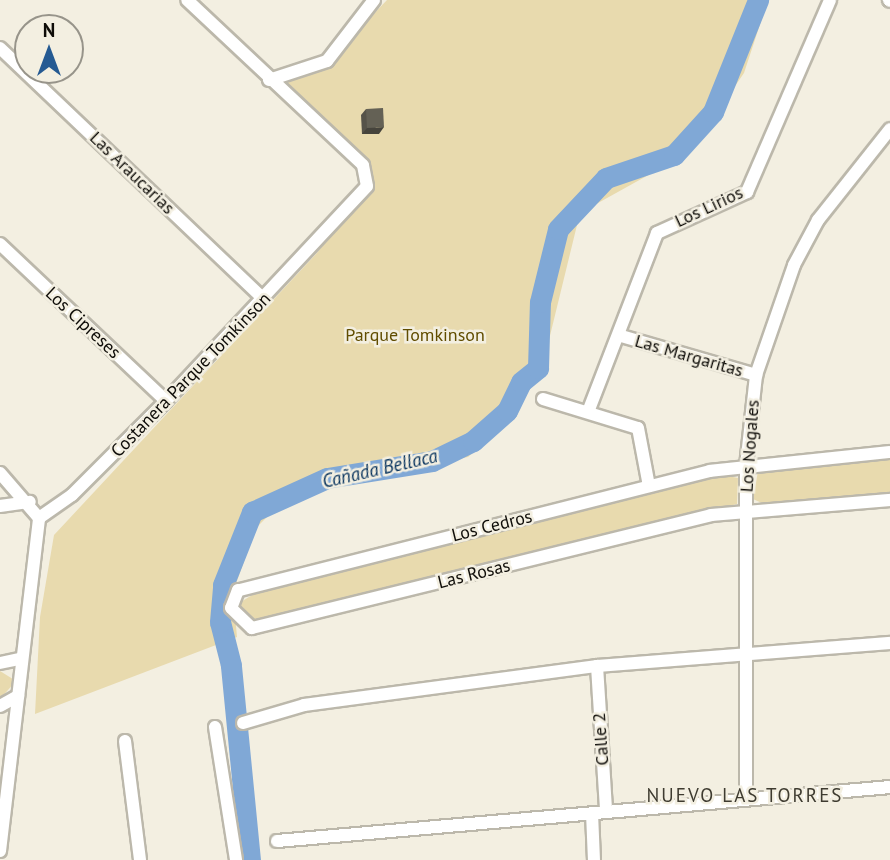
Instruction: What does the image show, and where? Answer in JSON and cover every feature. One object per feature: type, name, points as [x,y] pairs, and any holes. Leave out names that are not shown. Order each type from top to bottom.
[{"type":"street","points":[[187,0],[269,80],[327,61],[374,0]]},
{"type":"street","name":"Los Lirios","points":[[588,412],[621,336],[657,233],[751,185],[830,0]]},
{"type":"street","name":"Las Araucarias","points":[[0,48],[264,299]]},
{"type":"street","name":"Costanera Parque Tomkinson","points":[[39,518],[72,495],[166,401],[367,186],[363,165],[269,80]]},
{"type":"street","name":"Los Nogales","points":[[746,800],[746,466],[756,375],[790,277],[818,220],[890,129]]},
{"type":"street","name":"Los Cipreses","points":[[0,244],[166,401]]},
{"type":"street","name":"Las Margaritas","points":[[621,336],[756,375]]},
{"type":"street","points":[[543,400],[642,431],[649,486]]},
{"type":"street","name":"Los Cedros","points":[[239,590],[649,486],[746,466],[890,452]]},
{"type":"street","points":[[0,473],[30,502],[39,518],[19,660],[18,696],[0,851]]},
{"type":"street","points":[[747,512],[890,500]]},
{"type":"street","points":[[0,506],[30,502]]},
{"type":"street","name":"Las Rosas","points":[[239,590],[231,608],[252,628],[747,512]]},
{"type":"street","points":[[243,723],[304,705],[597,666],[890,643]]},
{"type":"street","points":[[0,663],[19,660]]},
{"type":"street","name":"Calle 2","points":[[597,666],[606,811]]},
{"type":"street","points":[[0,706],[18,696]]},
{"type":"street","points":[[215,727],[236,860]]},
{"type":"street","points":[[125,741],[140,860]]},
{"type":"street","points":[[277,841],[890,787]]},
{"type":"street","points":[[592,813],[594,860]]},
{"type":"green space","name":"Parque Tomkinson","points":[[387,0],[768,0],[744,73],[690,152],[589,208],[578,221],[547,348],[519,411],[468,457],[341,482],[272,512],[256,528],[233,592],[237,637],[35,714],[40,617],[54,535],[316,254],[373,184],[365,158],[282,80],[327,63]]},
{"type":"green space","points":[[890,459],[890,492],[764,504],[753,499],[758,471]]},
{"type":"green space","points":[[717,474],[738,478],[737,504],[262,623],[246,618],[239,603],[259,591]]},
{"type":"green space","points":[[0,671],[16,681],[0,699]]},
{"type":"building","points":[[383,108],[384,127],[367,128],[366,109]]},
{"type":"waterway","name":"Cañada Bellaca","points":[[250,860],[231,665],[220,622],[223,585],[252,512],[327,478],[432,461],[473,441],[507,411],[521,382],[538,368],[540,302],[558,229],[606,178],[674,155],[713,112],[758,0]]},
{"type":"district","name":"NUEVO LAS TORRES","points":[[745,796]]}]
